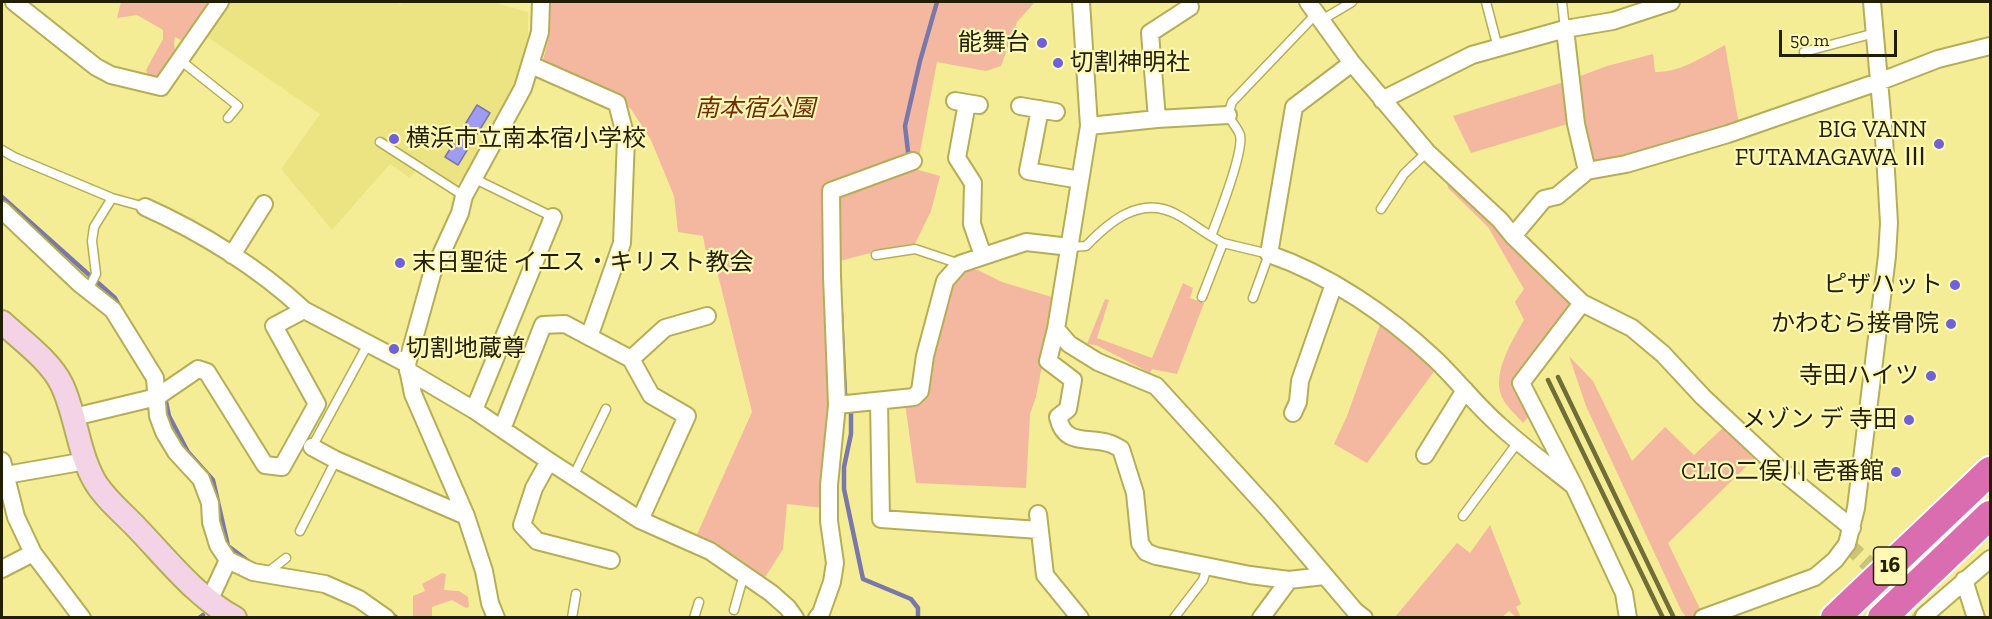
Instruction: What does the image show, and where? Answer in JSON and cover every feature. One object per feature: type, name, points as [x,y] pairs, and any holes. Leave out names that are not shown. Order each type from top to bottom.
[{"type":"highway","name":"16","points":[[1835,618],[1990,471]]},
{"type":"highway","name":"16","points":[[1882,618],[1990,515]]},
{"type":"street","points":[[14,2],[96,67],[111,75],[161,87],[220,2]]},
{"type":"street","points":[[496,618],[466,516],[413,394],[407,368],[432,274],[460,213],[464,196],[523,88],[540,32],[541,2]]},
{"type":"street","points":[[1081,2],[1089,126],[1056,329],[1048,361],[1073,380],[1068,409],[1058,417],[1060,426],[1074,439],[1108,443],[1122,448],[1135,493],[1140,543],[1146,552],[1250,575],[1289,580],[1324,576]]},
{"type":"street","points":[[1382,100],[1458,60],[1565,29],[1613,21],[1671,2]]},
{"type":"street","points":[[1707,616],[1815,576],[1835,560],[1847,544],[1852,528],[1887,256],[1889,223],[1881,81],[1872,2]]},
{"type":"street","points":[[1156,119],[1150,33],[1190,7]]},
{"type":"street","points":[[1315,12],[1352,63],[1427,152],[1500,220],[1513,236],[1582,303],[1632,328],[1663,354],[1703,397],[1783,472],[1852,528]]},
{"type":"street","points":[[1565,29],[1576,124],[1587,171]]},
{"type":"street","points":[[1513,236],[1544,199],[1557,196],[1587,171],[1626,164],[1728,134],[1938,59],[1990,46]]},
{"type":"street","points":[[1352,63],[1294,108],[1269,254],[1334,284],[1398,326],[1436,360],[1497,424],[1574,486]]},
{"type":"street","points":[[531,65],[617,103],[626,138],[622,243],[589,337]]},
{"type":"street","points":[[967,103],[957,158],[973,183],[972,224],[983,256]]},
{"type":"street","points":[[1020,106],[1048,111],[1028,171],[1080,180]]},
{"type":"street","points":[[1089,126],[1228,115]]},
{"type":"street","points":[[817,618],[832,582],[835,563],[829,521],[837,405],[831,191],[913,161]]},
{"type":"street","points":[[232,255],[264,204]]},
{"type":"street","points":[[146,207],[172,219],[232,255],[292,298],[304,310],[407,368],[640,520],[710,551],[771,593],[788,608],[795,618]]},
{"type":"street","points":[[2,210],[113,310],[155,378],[158,416],[164,432],[176,452],[201,479],[210,503],[211,522],[218,545],[228,560],[253,572],[325,584],[359,599],[386,618]]},
{"type":"street","points":[[474,410],[554,217]]},
{"type":"street","points":[[837,405],[914,397],[920,391],[926,356],[945,281],[960,264],[1026,242],[1070,247]]},
{"type":"street","points":[[1293,413],[1298,402],[1300,381],[1334,284]]},
{"type":"street","points":[[1582,303],[1521,383],[1574,486],[1624,593],[1628,618]]},
{"type":"street","points":[[74,417],[157,397],[198,369],[207,372],[265,465],[282,467],[317,404],[274,326],[304,310]]},
{"type":"street","points":[[632,359],[665,328],[707,316]]},
{"type":"street","points":[[2,322],[46,363],[61,383],[95,482],[209,600],[235,618]]},
{"type":"street","points":[[502,429],[543,325],[564,324],[632,359],[651,395],[687,416],[640,520]]},
{"type":"street","points":[[1056,329],[1069,344],[1098,362],[1156,386],[1270,511],[1357,615]]},
{"type":"street","points":[[1425,455],[1465,390]]},
{"type":"street","points":[[879,401],[881,519],[1039,522],[1045,574],[1080,618]]},
{"type":"street","points":[[312,447],[336,460],[466,516]]},
{"type":"street","points":[[82,618],[33,553],[16,517],[4,468],[86,461]]},
{"type":"street","points":[[549,461],[534,488],[522,525],[537,541],[611,560]]},
{"type":"street","points":[[2,569],[33,553]]},
{"type":"street","points":[[1924,616],[1990,559]]},
{"type":"street","points":[[209,600],[228,560]]},
{"type":"street","points":[[1261,618],[1289,580]]},
{"type":"street","points":[[1964,580],[1976,618]]},
{"type":"lane","points":[[1211,236],[1229,185],[1240,143],[1240,135],[1228,115],[1232,102],[1315,12],[1352,2]]},
{"type":"lane","points":[[1486,2],[1497,48]]},
{"type":"lane","points":[[1562,2],[1565,29]]},
{"type":"lane","points":[[1804,52],[1875,33]]},
{"type":"lane","points":[[180,60],[238,106],[228,118]]},
{"type":"lane","points":[[380,142],[464,196]]},
{"type":"lane","points":[[2,150],[112,198],[146,207]]},
{"type":"lane","points":[[1381,210],[1404,174],[1427,152]]},
{"type":"lane","points":[[473,178],[554,217]]},
{"type":"lane","points":[[89,288],[96,274],[92,242],[94,227],[112,198]]},
{"type":"lane","points":[[1070,247],[1086,246],[1115,219],[1134,211],[1155,209],[1173,212],[1223,243],[1269,254],[1253,298]]},
{"type":"lane","points":[[1202,297],[1223,243]]},
{"type":"lane","points":[[876,255],[915,249],[960,264]]},
{"type":"lane","points":[[312,447],[368,344]]},
{"type":"lane","points":[[573,477],[606,409]]},
{"type":"lane","points":[[1463,516],[1518,442]]},
{"type":"lane","points":[[300,531],[336,460]]},
{"type":"lane","points":[[265,574],[285,560]]},
{"type":"lane","points":[[1174,618],[1203,580],[1207,567]]},
{"type":"lane","points":[[734,610],[744,574]]},
{"type":"lane","points":[[572,618],[576,594]]},
{"type":"lane","points":[[694,618],[699,602]]},
{"type":"shaded area","name":"横浜市立南本宿小学校","points":[[228,2],[398,2],[400,5],[402,2],[492,2],[528,12],[528,35],[515,87],[465,175],[449,192],[416,171],[410,178],[390,164],[332,230],[281,169],[320,114],[206,36]]},
{"type":"shaded area","points":[[477,105],[490,113],[458,165],[445,157]]},
{"type":"green space","points":[[121,2],[210,2],[185,42],[175,37],[176,54],[158,77],[148,76],[146,70],[163,39],[163,30],[137,15],[117,18]]},
{"type":"green space","name":"南本宿公園","points":[[549,2],[1035,2],[1017,22],[1001,66],[986,71],[937,62],[919,157],[825,191],[831,396],[824,508],[787,504],[783,549],[764,579],[694,541],[752,412],[718,275],[706,252],[703,236],[678,232],[674,196],[651,140],[631,109],[620,101],[542,65],[550,31]]},
{"type":"green space","points":[[1725,45],[1739,125],[1593,167],[1585,143],[1575,78],[1607,66],[1653,54],[1655,72],[1674,70]]},
{"type":"green space","points":[[1564,82],[1574,122],[1471,153],[1453,116]]},
{"type":"green space","points":[[915,169],[940,176],[931,211],[913,248],[866,254],[840,261],[837,204],[839,197]]},
{"type":"green space","points":[[1453,180],[1573,300],[1517,373],[1517,386],[1531,414],[1523,423],[1504,401],[1499,381],[1504,359],[1524,320],[1515,302],[1524,289],[1488,227],[1448,188],[1447,182]]},
{"type":"green space","points":[[965,270],[978,270],[1002,282],[1055,298],[1036,397],[1030,414],[1026,488],[916,483],[905,403],[930,362],[952,285]]},
{"type":"green space","points":[[1183,283],[1193,288],[1190,298],[1204,303],[1177,374],[1152,369],[1150,373],[1096,345],[1087,344],[1105,299],[1109,300],[1097,338],[1152,358]]},
{"type":"green space","points":[[1382,319],[1438,366],[1367,463],[1334,444],[1347,416]]},
{"type":"green space","points":[[1569,356],[1593,381],[1632,461],[1665,427],[1694,455],[1726,425],[1759,454],[1668,543],[1704,617],[1686,617],[1681,610],[1586,406]]},
{"type":"green space","points":[[1490,525],[1521,604],[1516,607],[1521,617],[1516,617],[1509,611],[1502,617],[1395,617],[1457,543],[1470,553]]},
{"type":"green space","points":[[442,573],[446,574],[444,590],[459,591],[468,597],[469,607],[466,608],[452,600],[432,607],[432,617],[413,617],[413,596],[425,591],[422,584]]},
{"type":"waterway","points":[[909,160],[905,126],[937,2]]},
{"type":"waterway","points":[[2,197],[115,298],[120,307]]},
{"type":"waterway","points":[[841,313],[845,394],[848,399]]},
{"type":"waterway","points":[[165,397],[169,416],[188,452],[213,480],[228,546],[252,564]]},
{"type":"waterway","points":[[851,407],[851,434],[844,467],[844,489],[863,579],[911,599],[918,608],[918,618]]},
{"type":"waterway","points":[[389,612],[397,618]]},
{"type":"waterway","points":[[199,618],[203,615]]},
{"type":"tunnel","points":[[1847,544],[1924,616]]},
{"type":"railway","points":[[1558,377],[1674,618]]},
{"type":"railway","points":[[1548,380],[1663,618]]},
{"type":"place","name":"能舞台","points":[[1042,43]]},
{"type":"place","name":"切割神明社","points":[[1058,63]]},
{"type":"place","name":"横浜市立南本宿小学校","points":[[394,139]]},
{"type":"place","name":"BIG VANN FUTAMAGAWA Ⅲ","points":[[1939,144]]},
{"type":"place","name":"末日聖徒 イエス・キリスト教会","points":[[400,263]]},
{"type":"place","name":"ピザハット","points":[[1955,285]]},
{"type":"place","name":"かわむら接骨院","points":[[1951,324]]},
{"type":"place","name":"切割地蔵尊","points":[[394,349]]},
{"type":"place","name":"寺田ハイツ","points":[[1931,376]]},
{"type":"place","name":"メゾン デ 寺田","points":[[1909,420]]},
{"type":"place","name":"CLIO二俣川 壱番館","points":[[1896,472]]}]
